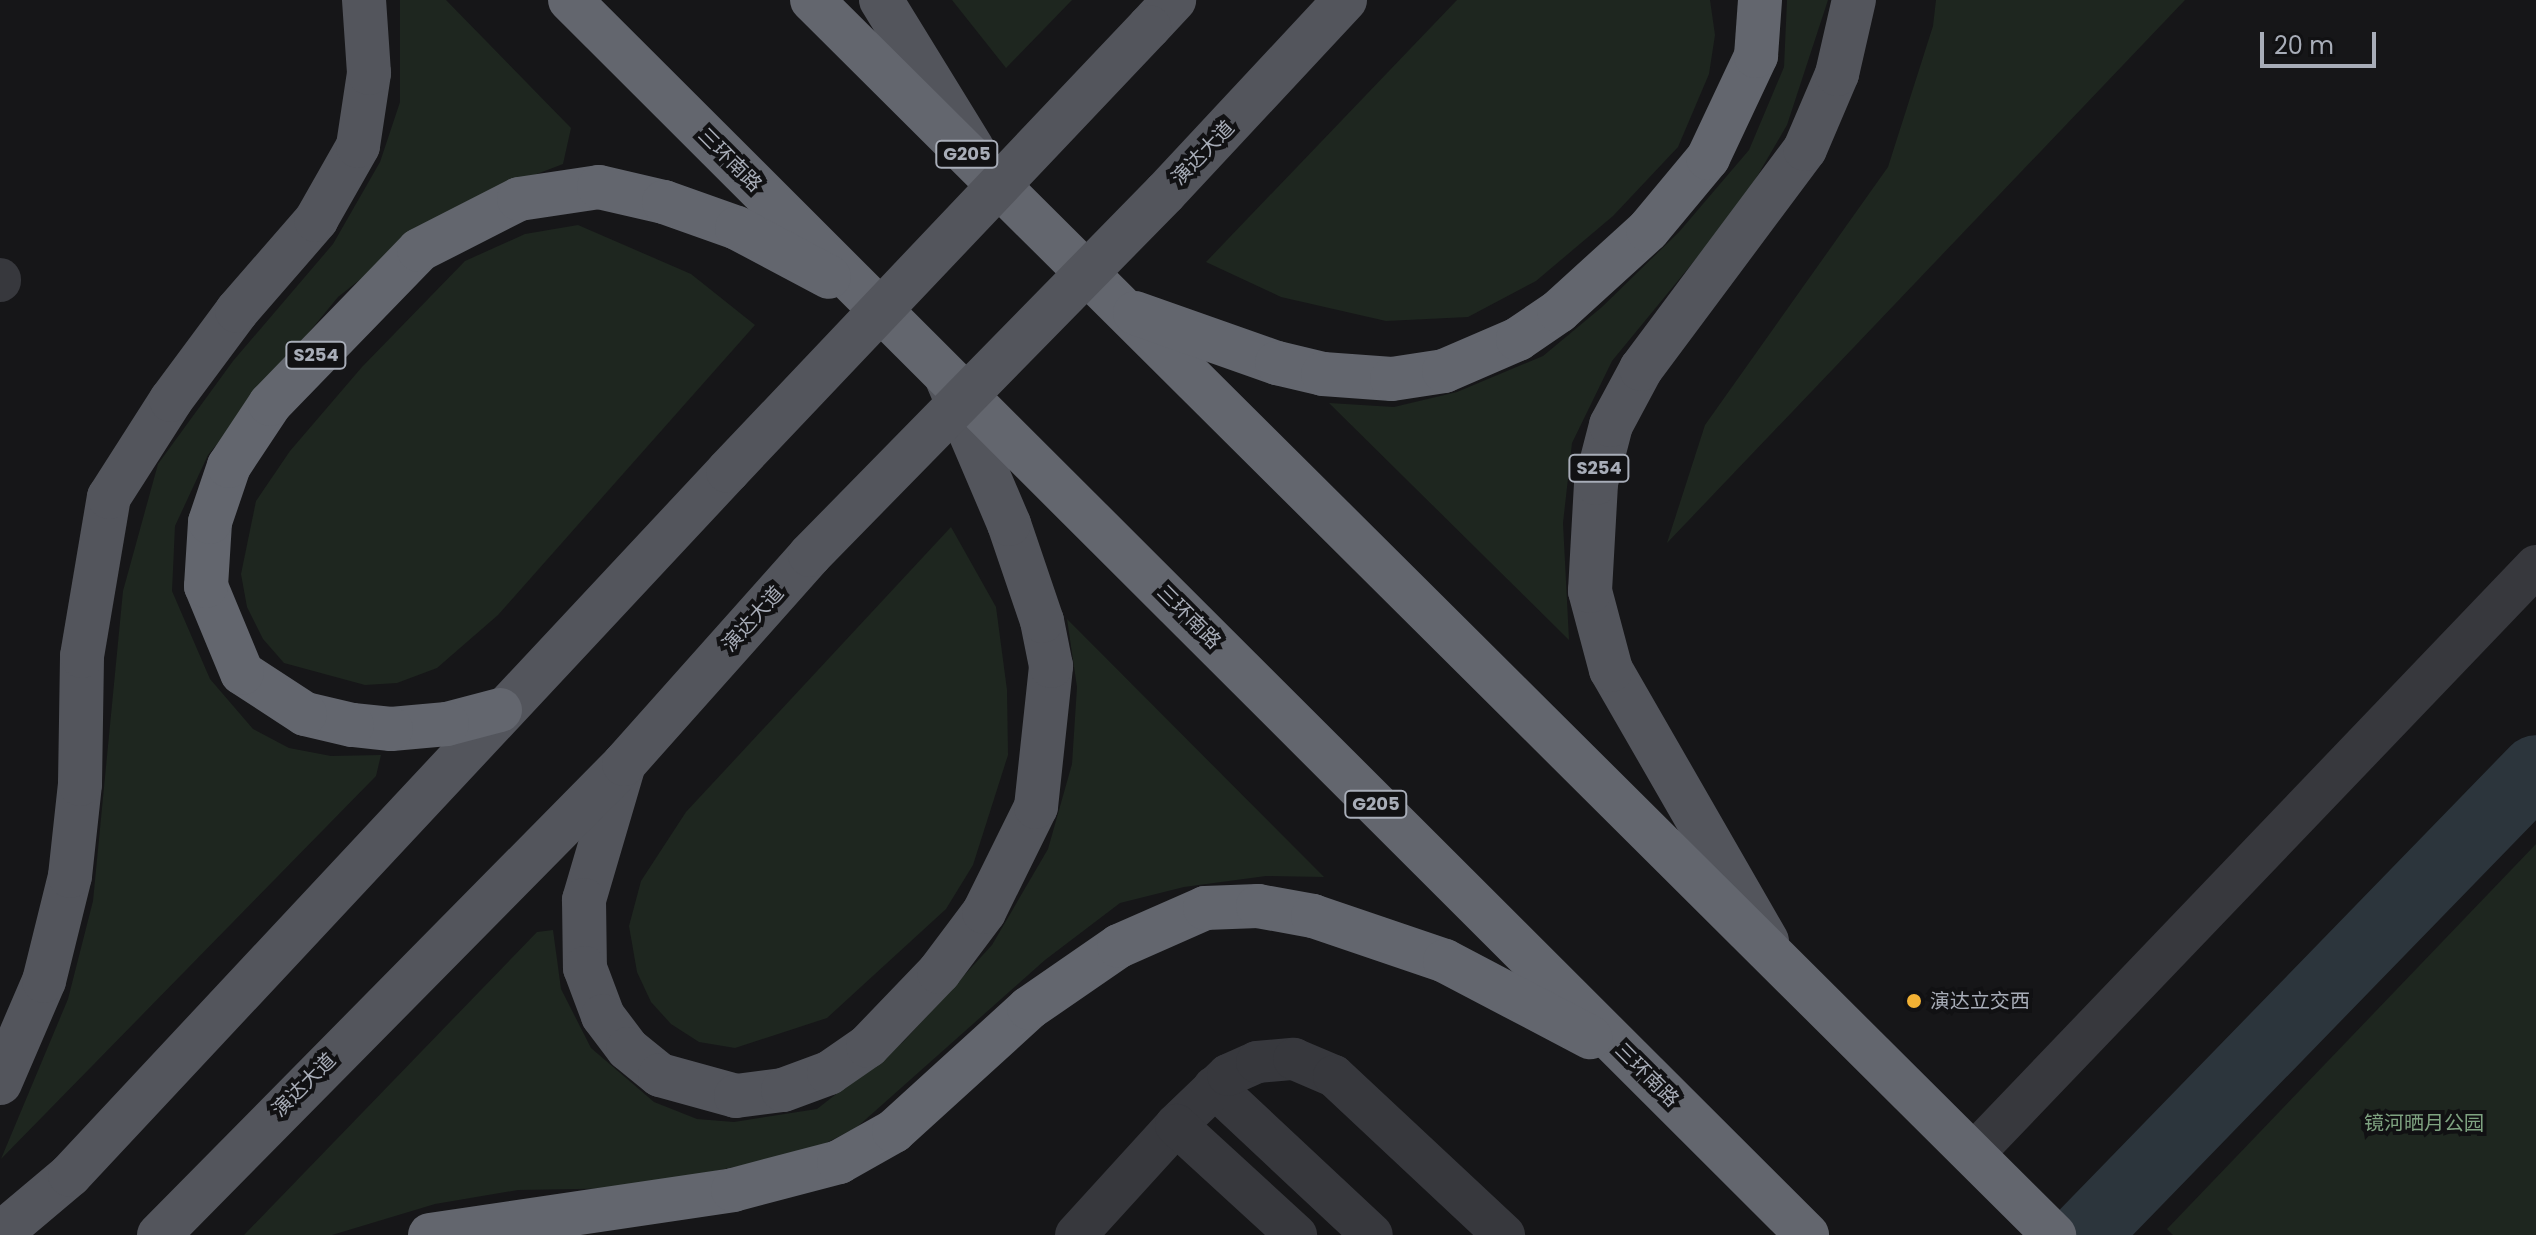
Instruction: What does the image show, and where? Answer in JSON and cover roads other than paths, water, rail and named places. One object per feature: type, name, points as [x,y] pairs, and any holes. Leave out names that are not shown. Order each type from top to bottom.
[{"type":"highway","name":"三环南路","points":[[570,0],[1807,1235]]},
{"type":"highway","name":"G205","points":[[812,0],[2054,1235]]},
{"type":"highway","points":[[1122,309],[1277,363],[1379,378],[1444,371],[1518,339],[1559,311],[1648,230],[1708,158],[1756,56],[1760,0]]},
{"type":"highway","name":"S254","points":[[500,710],[447,724],[391,729],[352,725],[305,714],[242,673],[206,586],[210,522],[229,466],[270,404],[419,250],[519,199],[599,187],[664,202],[737,228],[869,298]]},
{"type":"highway","points":[[430,1235],[733,1190],[839,1162],[894,1131],[1029,1008],[1119,946],[1205,908],[1258,906],[1313,916],[1445,961],[1630,1059]]},
{"type":"main road","points":[[0,1083],[44,981],[70,876],[80,784],[82,656],[109,497],[189,374],[316,220],[358,146],[369,73],[364,0]]},
{"type":"main road","points":[[881,0],[990,177]]},
{"type":"main road","name":"演达大道","points":[[159,1235],[624,764],[810,555],[1247,107],[1345,0]]},
{"type":"main road","name":"S254","points":[[1778,961],[1611,670],[1590,591],[1596,483],[1611,425],[1641,369],[1805,149],[1837,74],[1854,0]]},
{"type":"main road","points":[[0,1234],[70,1175],[500,710],[1161,14]]},
{"type":"main road","points":[[624,764],[584,900],[585,968],[603,1016],[628,1049],[660,1075],[736,1096],[783,1090],[829,1073],[868,1046],[939,972],[984,912],[1036,807],[1051,666],[1042,621],[1009,524],[945,374]]},
{"type":"street","points":[[1973,1154],[2536,566]]},
{"type":"street","points":[[1076,1235],[1214,1087],[1257,1062],[1294,1059],[1334,1076],[1504,1235]]},
{"type":"street","points":[[1214,1087],[1372,1235]]},
{"type":"street","points":[[1176,1125],[1296,1235]]},
{"type":"waterway","points":[[2084,1235],[2536,770]]},
{"type":"place","name":"演达立交西","points":[[1914,1001]]},
{"type":"park label","name":"镜河晒月公园","points":[[2424,1123]]}]
